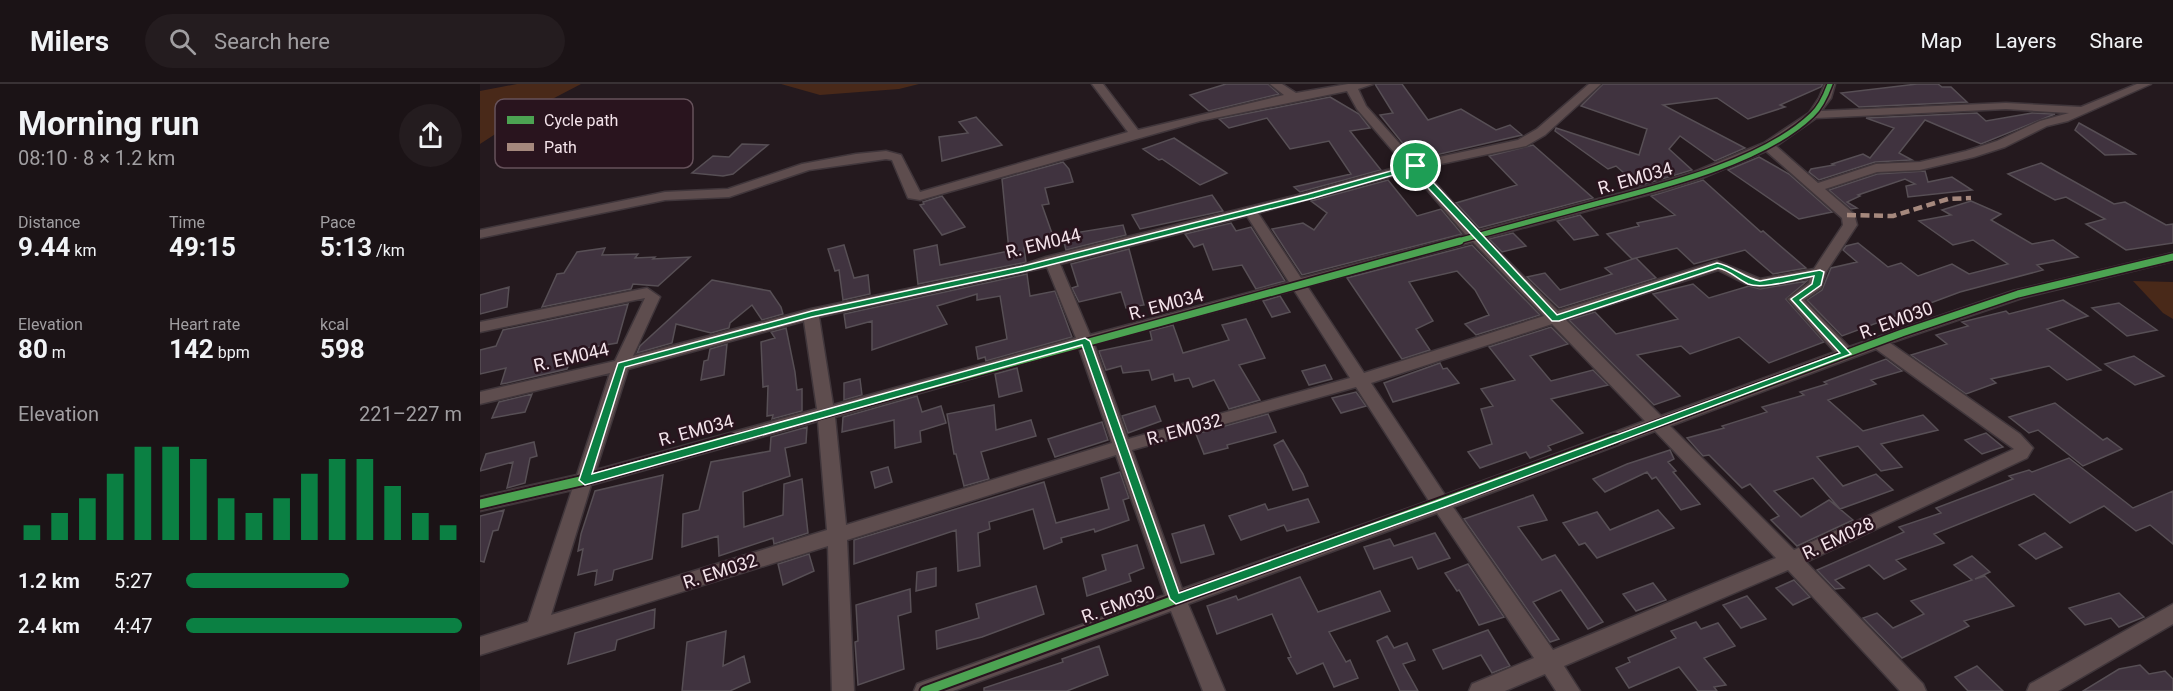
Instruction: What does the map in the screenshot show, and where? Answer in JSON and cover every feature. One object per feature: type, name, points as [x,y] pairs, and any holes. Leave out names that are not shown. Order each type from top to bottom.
[{"type":"street","points":[[1097,84],[1136,135]]},
{"type":"street","points":[[1275,84],[1294,97]]},
{"type":"street","points":[[480,234],[665,196],[729,193],[747,189],[806,167],[872,156],[897,158],[913,195],[920,196],[1136,135],[1294,97],[1368,84]]},
{"type":"street","name":"R. EM044","points":[[480,398],[621,365],[812,314],[1023,269],[1416,166],[1522,143],[1541,132],[1596,84]]},
{"type":"street","name":"R. EM034","points":[[480,504],[585,480],[1085,341],[1660,187],[1698,175],[1768,146],[1813,115],[1826,98],[1830,84]]},
{"type":"street","points":[[1816,188],[1876,168],[1920,166],[1970,154],[2001,144],[2044,123],[2085,111],[2146,84]]},
{"type":"street","points":[[1351,87],[1361,107],[1416,166],[1431,188],[1475,236],[1791,560],[1915,691]]},
{"type":"street","points":[[1813,115],[2006,105],[2085,111]]},
{"type":"street","points":[[2046,108],[2064,119]]},
{"type":"street","points":[[1768,146],[1849,217],[1850,225],[1820,272],[1816,285],[1795,299],[1846,354]]},
{"type":"street","points":[[1250,211],[1300,285],[1359,381],[1569,691]]},
{"type":"street","name":"R. EM030","points":[[925,691],[1441,504],[1877,342],[2018,294],[2173,257]]},
{"type":"street","points":[[1051,260],[1085,341],[1176,599],[1214,691]]},
{"type":"street","name":"R. EM032","points":[[480,646],[1121,447],[1359,381],[1717,265],[1727,267],[1751,282],[1760,283],[1820,272]]},
{"type":"street","points":[[480,327],[651,294],[652,302],[621,365],[536,629]]},
{"type":"street","points":[[812,314],[826,413],[837,534],[843,691]]},
{"type":"street","name":"R. EM028","points":[[1480,691],[1791,560],[2021,453],[2024,448],[1877,342]]},
{"type":"street","points":[[2038,691],[2173,614]]},
{"type":"shaded area","points":[[517,84],[581,84],[552,99],[495,99],[495,134],[480,144],[480,91]]},
{"type":"shaded area","points":[[781,84],[919,84],[899,89],[820,95]]},
{"type":"shaded area","points":[[2133,281],[2173,282],[2173,319],[2163,313]]},
{"type":"building","points":[[1226,84],[1268,84],[1279,94],[1209,111],[1190,95]]},
{"type":"building","points":[[1375,84],[1402,84],[1428,120],[1461,109],[1496,130],[1510,125],[1522,135],[1436,155],[1424,142],[1404,145],[1380,115],[1393,113]]},
{"type":"building","points":[[1603,84],[1823,84],[1821,87],[1780,105],[1785,107],[1748,119],[1717,98],[1663,105],[1745,148],[1715,161],[1680,136],[1669,149],[1692,170],[1639,186],[1616,166],[1608,169],[1555,131],[1556,128],[1639,155],[1647,129],[1581,106]]},
{"type":"building","points":[[1917,84],[1938,84],[1942,87],[1951,87],[1967,102],[1859,107],[1841,93]]},
{"type":"building","points":[[1330,97],[1359,114],[1370,128],[1350,131],[1381,170],[1300,192],[1294,187],[1351,174],[1329,141],[1290,149],[1267,118],[1229,128],[1219,119]]},
{"type":"building","points":[[1977,113],[1986,121],[2032,113],[2055,114],[1981,144],[1925,120],[1899,153],[1912,160],[1875,162],[1819,180],[1809,172],[1811,169],[1834,165],[1832,164],[1863,154],[1870,158],[1894,128],[1866,118]]},
{"type":"building","points":[[976,117],[1002,145],[942,161],[939,137],[968,133],[959,122]]},
{"type":"building","points":[[2079,123],[2135,154],[2105,155],[2075,130]]},
{"type":"building","points":[[1174,138],[1227,173],[1200,185],[1143,149]]},
{"type":"building","points":[[742,144],[768,145],[733,174],[723,176],[692,173],[713,156],[729,157]]},
{"type":"building","points":[[1533,145],[1593,198],[1479,228],[1456,203],[1517,185],[1489,156]]},
{"type":"building","points":[[1759,157],[1789,174],[1832,212],[1799,219],[1728,170]]},
{"type":"building","points":[[1063,162],[1069,169],[1073,182],[1045,188],[1049,204],[1042,205],[1055,242],[1024,248],[1026,262],[918,284],[914,250],[937,245],[940,265],[1009,251],[1002,179]]},
{"type":"building","points":[[2041,163],[2114,204],[2125,202],[2166,225],[2173,224],[2173,243],[2126,250],[2086,224],[2105,219],[2066,197],[2055,200],[2008,174]]},
{"type":"building","points":[[1925,171],[1928,182],[1952,177],[1972,190],[1908,197],[1906,186],[1915,184],[1905,179],[1858,195],[1860,196],[1847,202],[1857,208],[1851,209],[1829,190],[1877,174]]},
{"type":"building","points":[[1388,180],[1417,216],[1441,209],[1462,234],[1302,275],[1272,229],[1303,223],[1314,230],[1327,213],[1311,201]]},
{"type":"building","points":[[1703,180],[1761,232],[1763,231],[1806,268],[1773,274],[1745,250],[1694,264],[1677,248],[1632,259],[1607,234],[1639,226],[1637,223],[1675,215],[1651,196]]},
{"type":"building","points":[[1212,195],[1223,211],[1140,229],[1132,215]]},
{"type":"building","points":[[942,196],[965,227],[942,235],[920,205]]},
{"type":"building","points":[[1971,201],[2001,214],[1991,220],[2032,244],[2053,240],[2078,257],[2037,265],[2043,270],[1960,292],[1842,336],[1807,300],[1822,290],[1831,268],[1857,262],[1843,250],[1846,246],[1858,243],[1888,267],[1901,263],[1918,276],[1952,264],[1969,274],[2008,264],[1973,240],[1953,245],[1919,221],[1951,215],[1942,210]]},
{"type":"building","points":[[1580,215],[1598,235],[1574,240],[1557,221]]},
{"type":"building","points":[[1231,223],[1236,231],[1251,227],[1285,281],[1256,289],[1242,265],[1213,270],[1203,244],[1194,247],[1185,234]]},
{"type":"building","points":[[1123,225],[1126,235],[1066,250],[1062,235]]},
{"type":"building","points":[[1513,233],[1526,246],[1502,252],[1489,239]]},
{"type":"building","points":[[844,245],[854,278],[868,275],[870,294],[843,300],[839,270],[835,271],[828,249]]},
{"type":"building","points":[[1472,245],[1540,315],[1476,335],[1465,324],[1489,315],[1475,290],[1457,271],[1409,282],[1433,321],[1416,329],[1430,350],[1402,359],[1347,278]]},
{"type":"building","points":[[605,248],[602,255],[638,254],[635,258],[655,257],[653,259],[690,257],[658,286],[633,284],[631,289],[542,307],[557,274],[564,273],[577,252]]},
{"type":"building","points":[[1129,249],[1144,305],[1126,308],[1121,292],[1079,302],[1072,288],[1078,286],[1071,264]]},
{"type":"building","points":[[1636,258],[1656,278],[1559,308],[1527,277],[1545,273],[1560,290],[1612,274],[1605,268]]},
{"type":"building","points":[[1027,274],[1030,296],[1055,291],[1072,337],[986,361],[985,357],[978,359],[976,347],[1007,339],[1000,296],[977,300],[977,294],[937,306],[947,324],[872,350],[872,321],[846,328],[844,314]]},
{"type":"building","points":[[712,280],[770,291],[783,314],[762,320],[752,305],[730,323],[729,328],[711,333],[676,324],[672,343],[637,353],[640,346]]},
{"type":"building","points":[[1807,281],[1786,299],[1824,342],[1769,363],[1739,337],[1690,354],[1681,346],[1637,355],[1680,396],[1654,405],[1569,320],[1595,312],[1616,334],[1678,319],[1653,294],[1693,284],[1709,298],[1749,286],[1760,289]]},
{"type":"building","points":[[509,287],[507,307],[480,314],[480,295]]},
{"type":"building","points":[[1280,296],[1290,312],[1272,317],[1263,301]]},
{"type":"building","points":[[2063,300],[2088,316],[2047,329],[2101,370],[2067,380],[2049,366],[1991,379],[1996,383],[1966,394],[1911,355],[1947,344],[1936,335],[1968,326],[1962,322],[2006,311],[2009,314]]},
{"type":"building","points":[[2119,303],[2157,330],[2127,336],[2092,308]]},
{"type":"building","points":[[628,304],[617,343],[575,350],[567,369],[501,384],[506,368],[480,374],[480,350],[496,346],[503,330]]},
{"type":"building","points":[[1246,319],[1265,358],[1239,365],[1260,400],[1229,409],[1214,380],[1193,387],[1189,378],[1175,381],[1173,374],[1152,380],[1149,370],[1123,373],[1121,366],[1106,370],[1099,351],[1152,340],[1150,331],[1173,325],[1183,353],[1229,340],[1222,325]]},
{"type":"building","points":[[1551,327],[1568,344],[1530,356],[1551,381],[1593,370],[1608,385],[1551,399],[1583,433],[1548,446],[1551,450],[1530,458],[1526,452],[1480,468],[1468,452],[1492,444],[1481,409],[1493,406],[1481,389],[1515,380],[1489,347]]},
{"type":"building","points":[[786,328],[797,390],[802,389],[802,411],[772,419],[773,415],[767,416],[768,386],[763,387],[761,342],[775,338],[771,332]]},
{"type":"building","points":[[727,344],[724,375],[701,380],[704,361],[708,360],[710,349]]},
{"type":"building","points":[[2134,356],[2164,376],[2135,385],[2105,364]]},
{"type":"building","points":[[1886,359],[1902,371],[1871,380],[1876,384],[1828,400],[1863,431],[1923,415],[1938,430],[1881,444],[1902,467],[1881,471],[1858,446],[1817,457],[1843,486],[1876,474],[1893,490],[1840,509],[1813,478],[1774,491],[1801,517],[1829,500],[1853,520],[1797,546],[1771,520],[1779,516],[1750,484],[1742,488],[1709,455],[1703,456],[1687,438],[1724,428],[1722,426],[1767,412],[1762,407],[1804,395],[1800,392],[1827,384],[1824,382]]},
{"type":"building","points":[[1440,363],[1443,369],[1447,368],[1459,383],[1393,402],[1384,383]]},
{"type":"building","points":[[1325,365],[1332,379],[1309,385],[1302,371]]},
{"type":"building","points":[[1017,368],[1022,391],[999,397],[995,374]]},
{"type":"building","points":[[860,379],[862,395],[844,400],[844,383]]},
{"type":"building","points":[[1356,392],[1366,406],[1341,413],[1332,398]]},
{"type":"building","points":[[532,394],[525,412],[492,418],[499,402]]},
{"type":"building","points":[[917,396],[922,412],[941,406],[946,423],[920,431],[921,442],[895,448],[894,420],[842,432],[843,417]]},
{"type":"building","points":[[2055,403],[2103,440],[2107,438],[2122,449],[2083,466],[2038,430],[2029,433],[2009,417]]},
{"type":"building","points":[[994,405],[996,430],[1031,420],[1036,436],[981,452],[989,479],[964,486],[956,454],[954,454],[947,414]]},
{"type":"building","points":[[1155,406],[1161,421],[1128,433],[1122,416]]},
{"type":"building","points":[[1268,414],[1276,432],[1227,445],[1228,448],[1204,454],[1196,434]]},
{"type":"building","points":[[1102,422],[1108,440],[1055,457],[1048,439]]},
{"type":"building","points":[[807,427],[806,443],[785,448],[790,476],[743,492],[744,527],[783,515],[784,484],[802,479],[808,533],[774,544],[773,538],[719,556],[718,536],[682,547],[683,514],[699,510],[711,462],[770,451],[771,437]]},
{"type":"building","points":[[1986,433],[2003,447],[1982,454],[1965,440]]},
{"type":"building","points":[[1283,440],[1308,486],[1293,490],[1274,445]]},
{"type":"building","points":[[534,442],[537,456],[530,458],[525,483],[507,488],[513,462],[480,471],[486,454]]},
{"type":"building","points":[[1670,450],[1674,459],[1668,462],[1676,471],[1673,472],[1700,504],[1681,510],[1656,477],[1652,479],[1647,472],[1605,492],[1593,479],[1627,464]]},
{"type":"building","points":[[2069,458],[2133,508],[2173,491],[2173,544],[2150,525],[2136,531],[2104,506],[2070,523],[2034,494],[1934,534],[1944,543],[1896,560],[1906,569],[1884,579],[1869,565],[1835,580],[1844,588],[1835,589],[1817,570],[1904,532],[1899,527],[1941,513],[1936,508],[2013,479],[2009,476],[2029,470],[2032,472]]},
{"type":"building","points":[[888,467],[892,482],[875,488],[871,472]]},
{"type":"building","points":[[1120,472],[1129,498],[1123,500],[1129,520],[1095,532],[1094,529],[1061,538],[1062,542],[1044,549],[1033,509],[989,522],[990,529],[978,533],[980,566],[958,571],[956,530],[854,564],[854,540],[1044,482],[1056,523],[1109,509],[1101,478]]},
{"type":"building","points":[[663,475],[652,559],[614,570],[612,580],[595,585],[597,570],[578,575],[583,549],[578,551],[581,534],[595,491]]},
{"type":"building","points":[[1533,495],[1547,520],[1518,527],[1542,560],[1555,555],[1603,622],[1588,629],[1561,590],[1533,602],[1559,639],[1550,642],[1464,519]]},
{"type":"building","points":[[1308,499],[1319,522],[1287,531],[1284,525],[1241,540],[1229,516],[1265,504],[1268,510]]},
{"type":"building","points":[[504,510],[498,530],[493,531],[484,562],[480,561],[480,516]]},
{"type":"building","points":[[1658,510],[1674,528],[1597,558],[1585,543],[1579,545],[1563,523],[1597,512],[1610,530]]},
{"type":"building","points":[[1204,525],[1214,554],[1181,563],[1172,534]]},
{"type":"building","points":[[1435,533],[1450,558],[1418,569],[1412,557],[1374,569],[1364,547],[1390,539],[1394,546]]},
{"type":"building","points":[[2045,533],[2062,547],[2036,559],[2019,545]]},
{"type":"building","points":[[1137,545],[1144,568],[1129,574],[1131,581],[1087,596],[1083,578],[1106,570],[1102,555]]},
{"type":"building","points":[[809,554],[814,571],[783,585],[778,564]]},
{"type":"building","points":[[1972,556],[1990,572],[1975,579],[1985,576],[2014,606],[1964,621],[1969,626],[1902,658],[1863,618],[1877,613],[1893,628],[1924,614],[1911,601],[1972,580],[1954,565]]},
{"type":"building","points":[[1468,564],[1504,617],[1479,625],[1459,590],[1457,591],[1445,573]]},
{"type":"building","points":[[936,568],[936,586],[916,591],[917,572]]},
{"type":"building","points":[[1300,577],[1318,612],[1380,591],[1390,611],[1329,632],[1346,662],[1350,660],[1358,678],[1334,687],[1323,663],[1297,674],[1288,658],[1291,657],[1272,614],[1217,634],[1207,606],[1236,596],[1238,600]]},
{"type":"building","points":[[1794,580],[1810,597],[1793,605],[1776,588]]},
{"type":"building","points":[[1653,583],[1666,600],[1636,611],[1623,594]]},
{"type":"building","points":[[1036,586],[1044,614],[982,637],[937,649],[936,631],[979,618],[976,604]]},
{"type":"building","points":[[910,589],[911,612],[898,616],[904,669],[858,685],[855,642],[858,641],[856,605]]},
{"type":"building","points":[[2119,593],[2144,617],[2119,627],[2111,618],[2085,625],[2069,608]]},
{"type":"building","points":[[1747,596],[1766,619],[1741,628],[1723,605]]},
{"type":"building","points":[[655,609],[654,628],[617,640],[615,650],[568,664],[575,633]]},
{"type":"building","points":[[1696,622],[1701,629],[1718,623],[1735,646],[1704,658],[1726,685],[1714,687],[1717,691],[1698,691],[1679,667],[1629,688],[1616,668],[1630,662],[1628,658],[1676,638],[1671,631]]},
{"type":"building","points":[[1488,630],[1510,666],[1492,673],[1481,655],[1443,669],[1433,650]]},
{"type":"building","points":[[726,631],[723,666],[744,656],[750,682],[730,691],[682,691],[687,642]]},
{"type":"building","points":[[1387,636],[1394,648],[1407,643],[1415,660],[1403,664],[1418,691],[1400,691],[1377,641]]},
{"type":"building","points":[[1099,646],[1108,675],[1067,691],[984,691],[984,688],[1063,662],[1062,659]]},
{"type":"building","points":[[2140,665],[2149,674],[2165,671],[2173,679],[2173,691],[2083,691],[2119,669]]},
{"type":"building","points":[[1977,666],[2003,691],[1968,691],[1955,677]]},
{"type":"marked path","points":[[1847,215],[1893,216],[1948,199],[1971,198]]},
{"type":"cycle path","points":[[480,504],[585,480],[1085,341],[1660,187],[1698,175],[1768,146],[1813,115],[1825,98],[1830,84]]},
{"type":"cycle path","points":[[925,691],[1441,504],[1902,333],[2018,294],[2173,257]]},
{"type":"route","points":[[1416,166],[1431,188],[1556,319],[1717,265],[1727,267],[1751,282],[1760,283],[1820,272],[1816,285],[1795,299],[1846,354],[1176,599],[1085,341],[585,480],[621,365],[812,314],[1023,269],[1051,260],[1311,196],[1416,166]]}]
